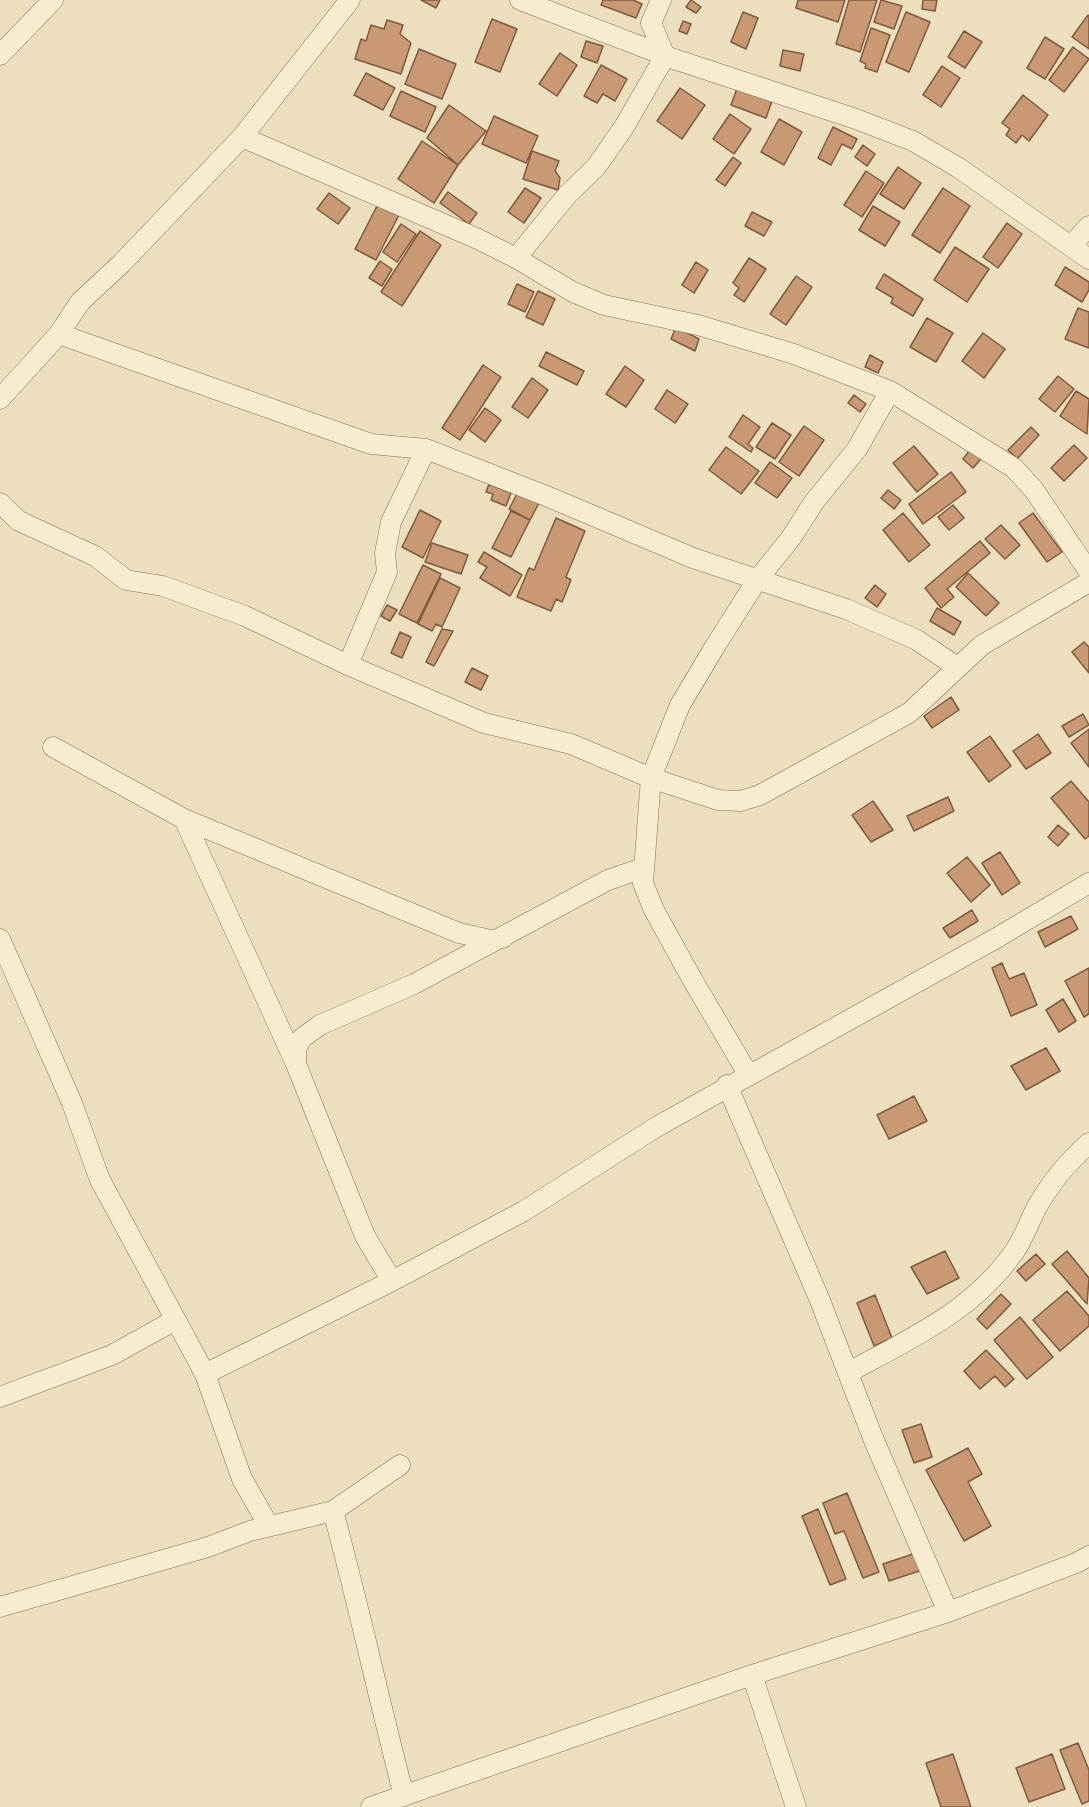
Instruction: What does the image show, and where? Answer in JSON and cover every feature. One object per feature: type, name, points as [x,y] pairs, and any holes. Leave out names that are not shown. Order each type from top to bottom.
[{"type":"street","points":[[0,55],[53,0]]},
{"type":"street","points":[[0,399],[59,334],[80,302],[122,263],[242,137],[350,0]]},
{"type":"street","points":[[520,0],[665,56],[856,119],[913,141],[958,168],[1089,259]]},
{"type":"street","points":[[661,0],[651,23],[665,56]]},
{"type":"street","points":[[516,258],[568,194],[596,166],[624,127],[665,56]]},
{"type":"street","points":[[242,137],[516,258],[573,292],[604,305],[698,325],[784,350],[890,391],[1014,468],[1034,490],[1089,572]]},
{"type":"street","points":[[1071,246],[1089,226]]},
{"type":"street","points":[[59,334],[371,444],[426,449],[544,495],[693,558],[846,609],[907,635],[957,667]]},
{"type":"street","points":[[748,1074],[654,910],[643,883],[651,778],[680,705],[758,580],[791,538],[829,481],[857,449],[890,391]]},
{"type":"street","points":[[348,665],[387,572],[385,553],[391,522],[426,449]]},
{"type":"street","points":[[0,502],[19,521],[95,556],[126,580],[163,586],[207,601],[484,723],[571,744],[651,778],[718,800],[741,801],[760,795],[909,713],[982,645],[1089,582]]},
{"type":"street","points":[[53,747],[184,819],[459,933],[491,940],[502,938]]},
{"type":"street","points":[[184,819],[296,1064],[365,1236],[392,1281]]},
{"type":"street","points":[[296,1064],[296,1049],[302,1038],[320,1025],[414,984],[608,880],[643,867]]},
{"type":"street","points":[[205,1374],[392,1281],[524,1211],[727,1085],[993,940],[1089,882]]},
{"type":"street","points":[[0,939],[72,1103],[100,1180],[205,1374],[243,1479],[269,1526]]},
{"type":"street","points":[[727,1085],[849,1372],[873,1438],[948,1612]]},
{"type":"street","points":[[849,1372],[925,1333],[957,1311],[1014,1251],[1048,1190],[1089,1143]]},
{"type":"street","points":[[0,1397],[112,1354],[175,1320]]},
{"type":"street","points":[[0,1607],[208,1547],[269,1526],[333,1511],[400,1465]]},
{"type":"street","points":[[333,1511],[363,1622],[372,1674],[404,1796]]},
{"type":"street","points":[[371,1807],[752,1675],[948,1612],[1089,1556]]},
{"type":"street","points":[[752,1675],[796,1807]]},
{"type":"building","points":[[421,0],[440,0],[436,8]]},
{"type":"building","points":[[603,0],[633,0],[642,4],[636,18],[601,5]]},
{"type":"building","points":[[691,0],[701,7],[696,13],[686,7]]},
{"type":"building","points":[[798,0],[845,0],[838,22],[796,8]]},
{"type":"building","points":[[849,0],[877,0],[860,52],[836,44]]},
{"type":"building","points":[[881,0],[902,6],[894,29],[874,22]]},
{"type":"building","points":[[923,0],[937,0],[935,11],[922,9]]},
{"type":"building","points":[[743,12],[758,18],[746,49],[731,42]]},
{"type":"building","points":[[906,12],[930,22],[909,72],[886,62]]},
{"type":"building","points":[[1089,16],[1089,49],[1072,37]]},
{"type":"building","points":[[492,19],[517,29],[500,72],[475,62]]},
{"type":"building","points":[[387,20],[403,25],[400,34],[411,43],[401,74],[355,59],[361,39],[366,41],[371,25],[384,29]]},
{"type":"building","points":[[683,21],[691,24],[687,34],[679,31]]},
{"type":"building","points":[[871,28],[890,35],[877,72],[865,68],[866,64],[860,61]]},
{"type":"building","points":[[964,31],[982,42],[965,68],[948,57]]},
{"type":"building","points":[[1045,37],[1064,49],[1045,79],[1027,68]]},
{"type":"building","points":[[586,41],[603,46],[597,63],[581,57]]},
{"type":"building","points":[[1073,47],[1089,59],[1064,92],[1049,80]]},
{"type":"building","points":[[419,49],[456,64],[442,99],[405,84]]},
{"type":"building","points":[[783,50],[804,54],[800,71],[780,66]]},
{"type":"building","points":[[560,53],[577,65],[557,96],[539,84]]},
{"type":"building","points":[[601,65],[627,79],[615,101],[603,94],[597,103],[584,96]]},
{"type":"building","points":[[942,66],[960,78],[941,107],[923,95]]},
{"type":"building","points":[[366,73],[395,88],[383,110],[354,95]]},
{"type":"building","points":[[680,88],[705,105],[682,139],[657,121]]},
{"type":"building","points":[[737,88],[772,101],[766,118],[731,105]]},
{"type":"building","points":[[401,91],[436,107],[425,132],[390,116]]},
{"type":"building","points":[[1023,95],[1048,115],[1029,141],[1022,135],[1016,143],[1006,135],[1010,129],[1002,123]]},
{"type":"building","points":[[449,105],[486,131],[458,165],[427,138]]},
{"type":"building","points":[[730,114],[751,129],[734,154],[713,139]]},
{"type":"building","points":[[494,116],[538,136],[526,163],[482,144]]},
{"type":"building","points":[[779,119],[802,132],[784,165],[761,152]]},
{"type":"building","points":[[833,127],[857,139],[852,149],[842,144],[831,165],[818,158]]},
{"type":"building","points":[[422,141],[458,165],[434,203],[398,179]]},
{"type":"building","points":[[863,145],[875,154],[867,166],[855,157]]},
{"type":"building","points":[[532,151],[559,161],[555,171],[560,178],[558,190],[523,179]]},
{"type":"building","points":[[733,157],[741,163],[725,186],[716,180]]},
{"type":"building","points":[[898,167],[921,183],[904,209],[880,194]]},
{"type":"building","points":[[866,171],[884,183],[862,217],[844,205]]},
{"type":"building","points":[[525,188],[541,198],[524,223],[508,212]]},
{"type":"building","points":[[943,188],[970,206],[940,253],[912,235]]},
{"type":"building","points":[[448,192],[477,213],[469,224],[440,203]]},
{"type":"building","points":[[329,193],[350,208],[338,224],[317,209]]},
{"type":"building","points":[[378,204],[399,215],[376,260],[355,249]]},
{"type":"building","points":[[873,206],[900,222],[885,246],[859,230]]},
{"type":"building","points":[[752,212],[772,222],[764,236],[745,226]]},
{"type":"building","points":[[1007,223],[1022,234],[998,268],[983,257]]},
{"type":"building","points":[[401,224],[416,234],[397,262],[383,252]]},
{"type":"building","points":[[420,231],[441,245],[402,306],[381,292]]},
{"type":"building","points":[[955,247],[989,269],[967,302],[934,280]]},
{"type":"building","points":[[749,258],[766,269],[744,302],[734,295],[739,288],[733,283]]},
{"type":"building","points":[[380,261],[392,269],[382,286],[369,278]]},
{"type":"building","points":[[696,262],[708,270],[694,293],[682,285]]},
{"type":"building","points":[[1065,267],[1089,282],[1089,290],[1082,302],[1055,285]]},
{"type":"building","points":[[884,274],[923,299],[913,316],[891,303],[893,298],[876,288]]},
{"type":"building","points":[[796,276],[812,287],[786,325],[770,314]]},
{"type":"building","points":[[517,284],[534,292],[525,312],[508,304]]},
{"type":"building","points":[[538,291],[555,299],[543,325],[526,317]]},
{"type":"building","points":[[1078,308],[1089,312],[1089,348],[1065,339]]},
{"type":"building","points":[[927,318],[953,333],[936,362],[910,347]]},
{"type":"building","points":[[676,327],[699,339],[695,351],[671,339]]},
{"type":"building","points":[[983,333],[1005,349],[984,378],[962,361]]},
{"type":"building","points":[[546,352],[584,371],[577,385],[539,366]]},
{"type":"building","points":[[870,355],[883,362],[878,373],[865,367]]},
{"type":"building","points":[[483,365],[501,377],[460,440],[442,428]]},
{"type":"building","points":[[625,366],[644,380],[626,407],[606,394]]},
{"type":"building","points":[[1058,376],[1074,389],[1055,412],[1039,399]]},
{"type":"building","points":[[532,378],[548,390],[528,418],[512,407]]},
{"type":"building","points":[[667,390],[688,404],[675,423],[655,409]]},
{"type":"building","points":[[1076,391],[1089,399],[1087,434],[1060,416]]},
{"type":"building","points":[[854,395],[866,404],[860,412],[848,403]]},
{"type":"building","points":[[485,408],[501,420],[485,442],[469,430]]},
{"type":"building","points":[[743,415],[760,427],[748,444],[753,448],[751,452],[729,437]]},
{"type":"building","points":[[772,423],[791,435],[775,459],[756,447]]},
{"type":"building","points":[[804,426],[824,440],[799,476],[779,462]]},
{"type":"building","points":[[1031,427],[1039,435],[1017,459],[1008,450]]},
{"type":"building","points":[[1074,445],[1087,458],[1064,481],[1051,468]]},
{"type":"building","points":[[914,446],[938,474],[917,492],[893,463]]},
{"type":"building","points":[[726,447],[759,471],[741,494],[709,470]]},
{"type":"building","points":[[970,450],[981,459],[973,468],[963,459]]},
{"type":"building","points":[[770,462],[792,478],[777,498],[755,483]]},
{"type":"building","points":[[951,472],[966,492],[923,524],[909,504]]},
{"type":"building","points":[[489,484],[511,493],[506,506],[491,500],[493,494],[486,492]]},
{"type":"building","points":[[888,490],[901,500],[894,509],[881,498]]},
{"type":"building","points":[[518,492],[539,503],[530,520],[509,509]]},
{"type":"building","points":[[953,505],[964,518],[949,530],[938,517]]},
{"type":"building","points":[[420,510],[441,521],[423,558],[402,547]]},
{"type":"building","points":[[511,511],[530,520],[511,557],[492,548]]},
{"type":"building","points":[[903,513],[930,545],[909,562],[883,530]]},
{"type":"building","points":[[1033,513],[1062,552],[1047,562],[1019,523]]},
{"type":"building","points":[[556,518],[585,531],[566,577],[571,580],[562,602],[556,599],[551,611],[517,597],[529,568],[534,570]]},
{"type":"building","points":[[1001,525],[1020,545],[1005,559],[985,539]]},
{"type":"building","points":[[980,541],[990,553],[947,589],[954,597],[941,608],[925,588]]},
{"type":"building","points":[[432,543],[468,555],[461,574],[425,562]]},
{"type":"building","points":[[484,552],[522,575],[510,596],[480,578],[487,567],[478,562]]},
{"type":"building","points":[[423,565],[441,574],[417,623],[399,614]]},
{"type":"building","points":[[968,573],[999,603],[986,616],[956,587]]},
{"type":"building","points":[[440,578],[460,588],[442,627],[436,624],[432,631],[418,624]]},
{"type":"building","points":[[875,585],[886,594],[877,607],[865,598]]},
{"type":"building","points":[[387,605],[397,610],[390,621],[381,616]]},
{"type":"building","points":[[937,608],[961,622],[954,635],[930,621]]},
{"type":"building","points":[[442,629],[453,631],[434,666],[426,662]]},
{"type":"building","points":[[400,632],[411,637],[402,658],[391,653]]},
{"type":"building","points":[[1084,642],[1089,647],[1089,673],[1072,652]]},
{"type":"building","points":[[472,668],[488,676],[481,690],[465,682]]},
{"type":"building","points":[[951,697],[959,710],[932,728],[924,716]]},
{"type":"building","points":[[1083,714],[1089,725],[1069,737],[1062,726]]},
{"type":"building","points":[[1089,729],[1089,767],[1071,743]]},
{"type":"building","points":[[1038,734],[1051,753],[1026,769],[1013,751]]},
{"type":"building","points":[[990,736],[1011,766],[989,782],[967,752]]},
{"type":"building","points":[[1071,781],[1089,802],[1089,836],[1085,839],[1051,798]]},
{"type":"building","points":[[948,797],[954,811],[914,831],[907,816]]},
{"type":"building","points":[[873,801],[893,830],[871,842],[852,815]]},
{"type":"building","points":[[1058,825],[1069,834],[1058,846],[1048,837]]},
{"type":"building","points":[[1000,852],[1020,883],[1002,895],[982,863]]},
{"type":"building","points":[[967,857],[990,885],[971,902],[947,873]]},
{"type":"building","points":[[972,910],[978,921],[950,938],[943,928]]},
{"type":"building","points":[[1071,916],[1078,929],[1045,947],[1038,932]]},
{"type":"building","points":[[1002,963],[1009,979],[1024,973],[1037,1005],[1011,1016],[992,968]]},
{"type":"building","points":[[1089,968],[1089,1014],[1084,1017],[1065,981]]},
{"type":"building","points":[[1063,999],[1076,1021],[1059,1032],[1046,1010]]},
{"type":"building","points":[[1046,1048],[1060,1071],[1026,1090],[1011,1066]]},
{"type":"building","points":[[914,1096],[927,1121],[889,1139],[877,1115]]},
{"type":"building","points":[[945,1251],[959,1278],[927,1294],[911,1267]]},
{"type":"building","points":[[1067,1251],[1089,1278],[1087,1304],[1052,1264]]},
{"type":"building","points":[[1036,1254],[1045,1264],[1026,1281],[1017,1271]]},
{"type":"building","points":[[1067,1291],[1089,1316],[1089,1326],[1060,1351],[1033,1320]]},
{"type":"building","points":[[1001,1294],[1011,1304],[987,1329],[977,1319]]},
{"type":"building","points":[[875,1295],[892,1338],[874,1346],[857,1303]]},
{"type":"building","points":[[1020,1317],[1053,1357],[1027,1379],[994,1340]]},
{"type":"building","points":[[986,1350],[1014,1379],[1005,1387],[995,1376],[980,1389],[964,1371]]},
{"type":"building","points":[[921,1424],[932,1457],[914,1463],[902,1430]]},
{"type":"building","points":[[968,1448],[982,1474],[968,1482],[991,1526],[964,1541],[926,1470]]},
{"type":"building","points":[[847,1493],[879,1572],[863,1578],[844,1531],[835,1534],[823,1503]]},
{"type":"building","points":[[818,1509],[846,1579],[830,1585],[802,1516]]},
{"type":"building","points":[[919,1552],[925,1569],[889,1581],[883,1564]]},
{"type":"building","points":[[1078,1743],[1089,1770],[1089,1801],[1082,1804],[1060,1750]]},
{"type":"building","points":[[953,1754],[971,1807],[941,1807],[926,1763]]},
{"type":"building","points":[[1052,1754],[1065,1789],[1029,1802],[1016,1768]]}]
